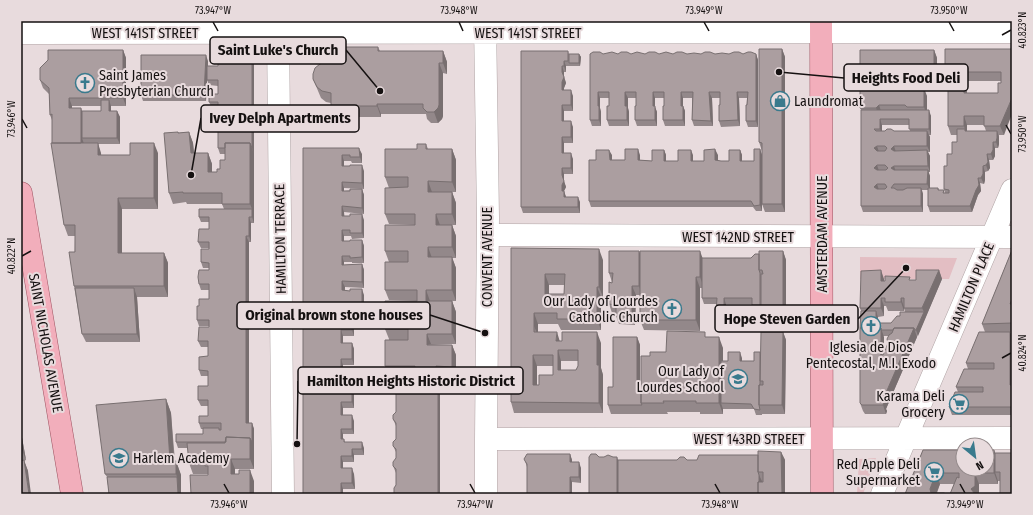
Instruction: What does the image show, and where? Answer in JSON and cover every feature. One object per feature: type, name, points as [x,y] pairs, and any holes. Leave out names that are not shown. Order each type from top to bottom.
[{"type":"main road","name":"AMSTERDAM AVENUE","points":[[821,27],[822,494]]},
{"type":"main road","name":"SAINT NICHOLAS AVENUE","points":[[21,193],[72,494]]},
{"type":"street","name":"WEST 141ST STREET","points":[[21,33],[278,33],[485,27],[821,27],[1012,32]]},
{"type":"street","name":"CONVENT AVENUE","points":[[485,27],[488,235],[486,494]]},
{"type":"street","name":"HAMILTON TERRACE","points":[[278,33],[283,494]]},
{"type":"street","name":"HAMILTON PLACE","points":[[882,494],[906,438],[1002,237],[1012,190]]},
{"type":"street","name":"WEST 142ND STREET","points":[[488,235],[1002,237]]},
{"type":"street","name":"WEST 143RD STREET","points":[[486,439],[1012,438]]},
{"type":"shaded area","points":[[860,257],[957,258],[949,279],[860,279]]},
{"type":"shaded area","points":[[876,458],[863,494],[857,494],[859,459]]},
{"type":"building","points":[[326,47],[378,47],[378,51],[443,51],[443,63],[439,63],[438,108],[434,112],[427,112],[423,108],[423,104],[377,104],[377,106],[352,106],[352,111],[331,110],[331,93],[322,91],[317,87],[313,79],[315,68],[326,62]]},
{"type":"building","points":[[759,49],[782,49],[782,204],[762,204],[762,143],[759,142]]},
{"type":"building","points":[[945,49],[1012,49],[1012,98],[1000,126],[984,126],[984,116],[964,116],[964,126],[948,126],[948,83],[945,83]],"holes":[[[964,72],[1001,72],[1001,83],[998,83],[998,93],[964,93]]]},
{"type":"building","name":"Saint James Presbyterian Church","points":[[48,50],[123,50],[123,98],[69,98],[69,108],[81,108],[81,143],[52,143],[52,114],[50,115],[49,88],[40,80],[40,68],[48,60]]},
{"type":"building","points":[[860,50],[934,50],[934,68],[913,68],[913,88],[924,88],[924,107],[879,105],[876,108],[860,108]]},
{"type":"building","points":[[218,51],[250,51],[252,54],[252,148],[250,143],[225,143],[225,148],[218,148],[218,102],[209,102],[209,94],[218,94],[218,80],[207,80],[207,66],[218,66]]},
{"type":"building","points":[[521,51],[568,51],[568,61],[564,61],[564,66],[562,66],[564,77],[562,82],[562,90],[571,90],[571,105],[562,105],[562,121],[571,121],[571,137],[562,137],[562,153],[571,153],[571,168],[562,168],[564,181],[562,191],[564,191],[564,197],[578,197],[578,207],[521,207]]},
{"type":"building","points":[[593,52],[600,52],[603,54],[612,52],[618,54],[621,52],[631,54],[637,52],[645,54],[655,52],[659,54],[666,52],[673,54],[682,52],[687,54],[701,54],[710,52],[715,54],[729,54],[739,52],[743,54],[751,52],[756,54],[756,121],[746,121],[748,92],[737,92],[738,120],[719,121],[720,92],[709,92],[711,121],[692,120],[693,92],[681,92],[683,120],[663,120],[664,92],[653,92],[655,120],[635,120],[636,92],[625,92],[627,120],[607,120],[609,92],[598,92],[599,120],[590,120],[590,54]]},
{"type":"building","points":[[569,54],[579,54],[579,63],[569,63]]},
{"type":"building","points":[[141,55],[206,55],[204,95],[141,95]]},
{"type":"building","points":[[101,100],[109,100],[109,111],[117,111],[117,138],[82,138],[82,111],[101,111]]},
{"type":"building","points":[[861,110],[929,110],[929,129],[909,129],[909,119],[880,119],[880,129],[874,129],[876,131],[891,129],[894,131],[927,131],[927,146],[894,146],[891,149],[894,151],[927,150],[928,166],[894,166],[891,168],[894,170],[928,170],[927,184],[894,184],[891,188],[903,190],[907,188],[921,188],[921,206],[861,206]],"holes":[[[877,146],[885,146],[887,148],[885,151],[877,151],[874,148]],[[877,165],[885,165],[888,168],[886,170],[877,170],[874,168]],[[877,184],[885,184],[887,187],[885,189],[877,189],[874,187]]]},
{"type":"building","points":[[957,129],[965,129],[965,131],[997,131],[996,142],[993,142],[993,150],[991,154],[987,154],[988,162],[983,166],[983,174],[981,178],[978,178],[979,185],[970,206],[928,206],[928,188],[938,188],[938,190],[944,190],[943,193],[949,193],[949,190],[944,189],[944,166],[947,166],[947,154],[952,154],[952,142],[957,142]]},
{"type":"building","points":[[189,132],[191,153],[208,153],[208,172],[217,172],[217,169],[220,169],[220,160],[225,160],[225,143],[250,143],[250,204],[222,204],[222,193],[169,193],[164,133]]},
{"type":"building","points":[[51,143],[98,143],[98,155],[130,155],[130,143],[154,143],[154,198],[118,198],[118,253],[164,253],[164,286],[74,286],[69,252],[75,252],[75,225],[64,225]]},
{"type":"building","points":[[417,144],[426,144],[426,149],[452,149],[452,182],[428,181],[428,192],[452,192],[452,214],[436,214],[436,225],[452,225],[452,247],[428,247],[428,257],[452,257],[452,290],[426,290],[426,301],[452,301],[452,334],[427,334],[427,345],[452,345],[452,367],[436,366],[436,371],[415,371],[415,366],[385,366],[385,340],[408,340],[408,329],[385,329],[385,301],[417,301],[417,290],[385,290],[385,262],[408,262],[408,251],[385,251],[385,225],[415,225],[415,214],[385,214],[385,188],[408,187],[408,177],[385,177],[385,149],[417,149]]},
{"type":"building","points":[[303,148],[359,148],[360,157],[342,155],[342,166],[362,165],[362,183],[342,182],[342,191],[362,189],[362,208],[342,206],[342,216],[362,214],[362,233],[350,233],[350,230],[342,230],[342,241],[362,240],[362,257],[350,258],[350,256],[342,256],[342,265],[362,264],[362,282],[342,281],[342,290],[350,291],[350,289],[362,289],[362,307],[342,305],[342,315],[362,314],[362,323],[352,323],[352,330],[341,330],[341,343],[352,343],[352,359],[341,359],[341,373],[352,373],[352,381],[341,381],[341,387],[352,387],[352,402],[341,402],[341,415],[352,415],[352,429],[341,429],[341,439],[344,439],[344,442],[362,442],[362,449],[352,449],[352,456],[341,456],[341,468],[352,468],[352,483],[341,483],[341,494],[303,494]]},
{"type":"building","points":[[625,149],[638,149],[638,160],[652,161],[652,150],[664,150],[664,161],[678,161],[678,150],[691,150],[691,161],[704,161],[704,150],[715,149],[715,160],[729,161],[729,150],[740,150],[740,161],[754,161],[754,149],[760,149],[760,205],[754,206],[751,201],[589,201],[589,160],[596,160],[596,150],[609,150],[610,160],[625,160]]},
{"type":"building","points":[[199,209],[252,209],[252,217],[249,217],[249,236],[246,236],[246,423],[252,423],[252,442],[250,438],[226,437],[226,442],[176,442],[176,434],[203,434],[203,428],[219,428],[219,430],[221,430],[221,423],[199,423],[199,416],[208,416],[208,400],[198,400],[198,386],[208,386],[208,371],[199,370],[199,357],[208,356],[208,341],[198,341],[199,327],[209,327],[209,320],[197,320],[197,306],[199,306],[199,299],[209,299],[209,284],[199,284],[198,277],[199,270],[209,270],[209,263],[201,262],[201,249],[209,249],[209,242],[198,242],[199,229],[209,229],[209,217],[199,217]]},
{"type":"building","points":[[511,248],[599,249],[597,319],[557,319],[557,313],[534,313],[534,332],[557,332],[556,341],[562,341],[562,332],[597,332],[599,403],[511,402]],"holes":[[[545,274],[565,274],[564,294],[545,294]],[[558,350],[578,350],[578,366],[576,370],[558,370]],[[533,355],[553,355],[553,375],[539,375],[539,385],[533,385]]]},
{"type":"building","points":[[1012,250],[1012,299],[1010,304],[1012,304],[1012,323],[982,324]]},
{"type":"building","points":[[609,251],[639,251],[639,286],[632,286],[632,316],[616,316],[616,305],[609,304],[609,282],[612,283],[613,273],[609,273]]},
{"type":"building","name":"Our Lady of Lourdes Catholic Church","points":[[640,251],[700,251],[700,277],[696,277],[696,320],[640,320]]},
{"type":"building","points":[[759,251],[783,251],[783,324],[761,324],[761,274],[763,274],[762,270],[759,270]]},
{"type":"building","points":[[755,254],[759,254],[760,308],[752,308],[752,298],[724,298],[724,312],[716,312],[717,298],[702,298],[702,258],[751,258]]},
{"type":"building","points":[[881,270],[881,281],[885,281],[885,276],[910,277],[909,280],[916,280],[916,270],[939,270],[922,308],[904,308],[904,298],[901,298],[901,302],[885,302],[885,298],[881,298],[881,308],[860,308],[861,271]]},
{"type":"building","points":[[75,288],[134,288],[137,334],[82,334]]},
{"type":"building","points":[[861,311],[876,311],[876,323],[891,323],[897,316],[900,316],[900,312],[924,312],[916,330],[914,328],[894,328],[893,330],[881,330],[881,328],[860,328]]},
{"type":"building","points":[[860,328],[881,328],[879,350],[880,354],[883,355],[888,343],[887,339],[894,328],[914,328],[882,402],[884,403],[883,405],[862,405],[860,403]]},
{"type":"building","points":[[667,331],[705,332],[705,337],[719,337],[719,403],[663,401],[664,403],[641,403],[641,356],[650,356],[650,352],[666,352]]},
{"type":"building","points":[[761,332],[783,332],[782,405],[759,405],[759,385],[763,385],[763,381],[760,381]]},
{"type":"building","points":[[979,332],[1010,332],[1010,385],[1012,385],[1012,407],[949,407],[955,392],[983,392],[983,387],[956,387],[964,369],[994,369],[994,363],[966,363]]},
{"type":"building","points":[[613,337],[637,337],[637,385],[641,385],[642,405],[608,405],[608,387],[613,387]]},
{"type":"building","points":[[728,352],[740,352],[740,361],[754,361],[754,352],[760,352],[760,410],[754,409],[751,404],[721,403],[721,361],[728,361]]},
{"type":"building","points":[[396,376],[438,376],[438,494],[394,493],[394,488],[396,485],[396,469],[393,466],[393,462],[396,458],[396,449],[393,446],[393,442],[396,439],[396,423],[393,419],[393,415],[396,412],[396,392],[393,388],[393,384],[396,381]]},
{"type":"building","points":[[166,399],[170,461],[176,461],[176,474],[105,474],[96,405]]},
{"type":"building","points":[[226,437],[250,438],[250,459],[231,459],[231,474],[239,474],[239,470],[250,470],[250,494],[191,494],[190,475],[208,475],[208,466],[205,466],[205,463],[189,463],[187,443],[225,443]]},
{"type":"building","points":[[923,450],[955,450],[955,473],[936,473],[930,489],[931,493],[946,494],[905,494]]},
{"type":"building","points":[[758,451],[781,452],[782,494],[758,494],[758,482],[763,482],[763,472],[758,472]]},
{"type":"building","points":[[995,453],[1012,453],[1012,494],[1000,494],[1000,472],[995,472]]},
{"type":"building","points":[[527,454],[570,454],[570,462],[579,462],[579,477],[570,477],[570,494],[527,494],[527,464],[524,459]]},
{"type":"building","points":[[591,454],[596,454],[599,457],[608,455],[617,457],[617,494],[589,494],[589,457]]},
{"type":"building","points":[[699,455],[758,455],[758,494],[618,494],[618,460],[677,460],[680,457],[684,457],[687,460],[697,460]]},
{"type":"building","points":[[24,460],[29,494],[21,494],[21,461]]},
{"type":"building","points":[[107,477],[177,477],[178,494],[109,494]]},
{"type":"building","points":[[957,477],[975,477],[975,486],[971,489],[975,494],[950,494]]},
{"type":"place","name":"Heights Food Deli","points":[[779,72]]},
{"type":"place","name":"Saint James Presbyterian Church","points":[[85,83]]},
{"type":"place","name":"Saint Luke's Church","points":[[380,91]]},
{"type":"place","name":"Laundromat","points":[[780,101]]},
{"type":"place","name":"Ivey Delph Apartments","points":[[191,175]]},
{"type":"place","name":"Hope Steven Garden","points":[[906,268]]},
{"type":"place","name":"Our Lady of Lourdes Catholic Church","points":[[672,309]]},
{"type":"place","name":"Iglesia de Dios Pentecostal, M.I. Exodo","points":[[871,326]]},
{"type":"place","name":"Original brown stone houses","points":[[485,333]]},
{"type":"place","name":"Our Lady of Lourdes School","points":[[738,379]]},
{"type":"place","name":"Karama Deli Grocery","points":[[959,404]]},
{"type":"place","name":"Hamilton Heights Historic District","points":[[297,444]]},
{"type":"place","name":"Harlem Academy","points":[[119,458]]},
{"type":"place","name":"Red Apple Deli Supermarket","points":[[934,472]]}]
